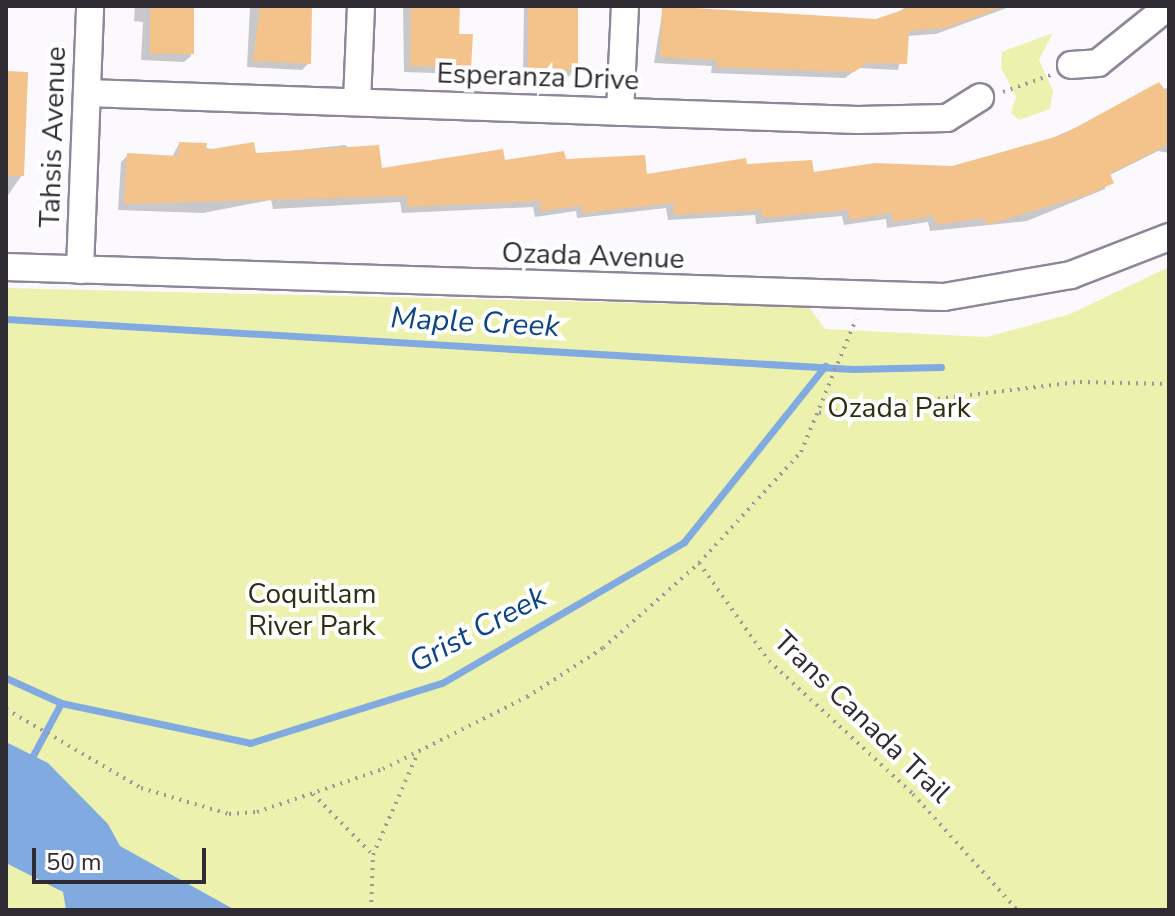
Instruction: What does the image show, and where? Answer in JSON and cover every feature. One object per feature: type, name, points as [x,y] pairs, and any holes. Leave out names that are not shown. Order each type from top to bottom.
[{"type":"street","name":"Tahsis Avenue","points":[[80,270],[90,6]]},
{"type":"street","points":[[357,102],[361,6]]},
{"type":"street","points":[[620,112],[625,6]]},
{"type":"street","points":[[1071,65],[1098,63],[1169,6]]},
{"type":"street","name":"Esperanza Drive","points":[[87,93],[620,112],[947,118],[980,97]]},
{"type":"street","name":"Ozada Avenue","points":[[6,267],[874,297],[1009,290],[1169,237]]},
{"type":"path","points":[[980,97],[1071,65]]},
{"type":"path","points":[[6,709],[33,728],[61,739],[141,788],[229,814],[312,793],[417,755],[571,672],[699,563],[763,501],[819,413],[834,383],[836,354],[874,297]]},
{"type":"path","points":[[819,413],[1080,382],[1169,384]]},
{"type":"path","name":"Trans Canada Trail","points":[[699,563],[769,661],[913,794],[1017,910]]},
{"type":"path","points":[[371,910],[373,855],[417,755]]},
{"type":"path","points":[[312,793],[373,855]]},
{"type":"green space","points":[[1053,33],[1039,60],[1053,91],[1050,109],[1019,120],[1011,113],[1016,96],[1001,68],[1002,52]]},
{"type":"green space","name":"Coquitlam River Park","points":[[1169,267],[1169,910],[6,910],[6,288],[809,307],[825,329],[987,337],[1070,314]]},
{"type":"water","points":[[6,742],[48,763],[108,824],[120,846],[235,910],[66,910],[63,892],[6,863]]},
{"type":"building","points":[[150,6],[194,6],[194,54],[150,54]]},
{"type":"building","points":[[260,6],[312,6],[311,64],[253,61]]},
{"type":"building","points":[[411,6],[460,6],[459,34],[473,34],[471,68],[410,66]]},
{"type":"building","points":[[528,6],[578,6],[578,70],[528,70]]},
{"type":"building","points":[[662,6],[876,19],[914,6],[1000,8],[945,28],[909,31],[907,64],[867,63],[854,72],[717,67],[717,60],[660,57]]},
{"type":"building","points":[[6,71],[28,72],[24,176],[6,176]]},
{"type":"building","points":[[1159,82],[1169,95],[1169,144],[1110,174],[1114,183],[1090,194],[986,225],[984,218],[936,225],[934,216],[893,222],[892,213],[850,220],[848,210],[763,218],[761,210],[674,215],[673,203],[583,213],[582,206],[541,211],[540,201],[408,207],[406,196],[124,204],[127,153],[178,156],[179,142],[207,143],[206,150],[254,142],[256,153],[379,145],[382,168],[503,149],[505,160],[564,151],[566,159],[645,155],[647,174],[746,158],[747,164],[812,160],[814,172],[875,163],[952,166],[1062,135]]},
{"type":"waterway","name":"Maple Creek","points":[[6,319],[853,369],[941,367]]},
{"type":"waterway","name":"Grist Creek","points":[[6,678],[61,703],[250,743],[442,683],[684,542],[825,366]]},
{"type":"waterway","name":"Grist Creek","points":[[30,761],[61,703]]},
{"type":"park label","name":"Ozada Park","points":[[899,408]]}]
